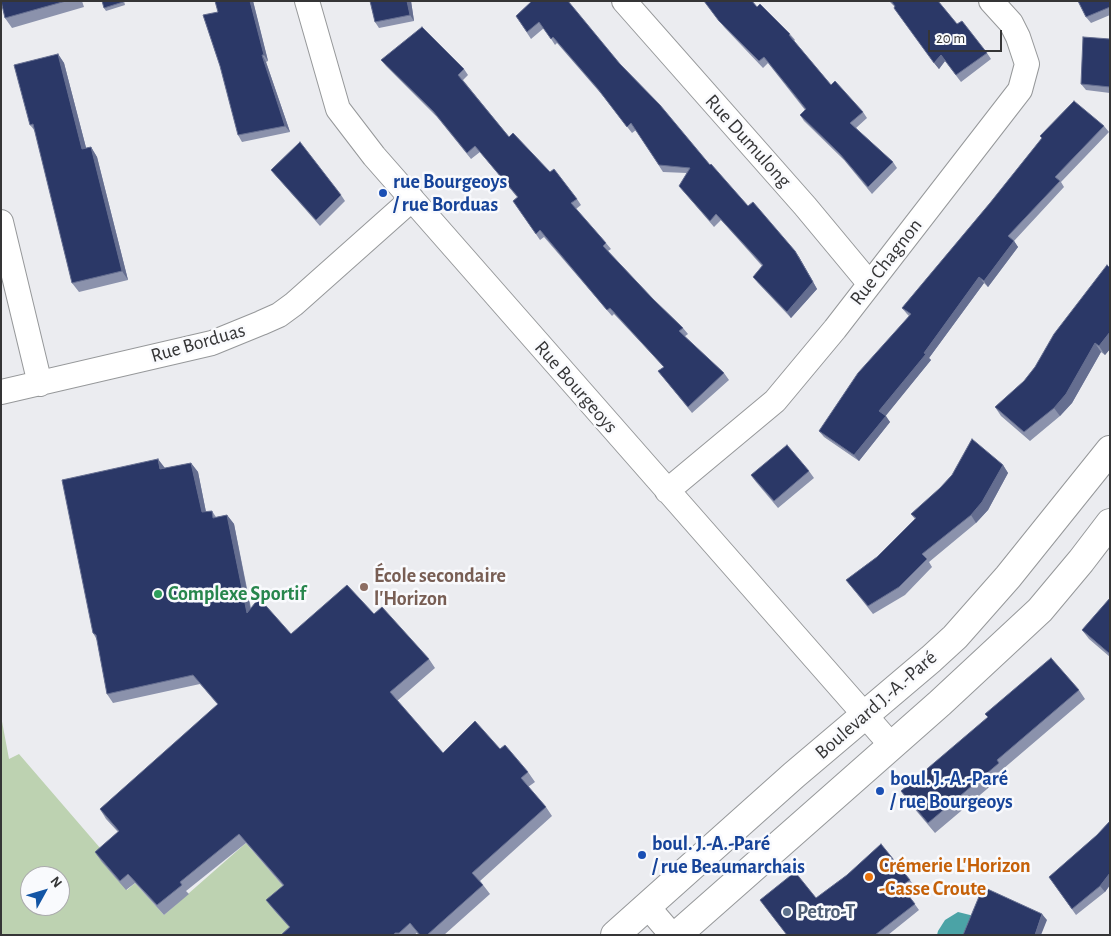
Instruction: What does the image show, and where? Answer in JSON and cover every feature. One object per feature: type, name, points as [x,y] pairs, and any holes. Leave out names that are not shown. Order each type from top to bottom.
[{"type":"street","name":"Rue Bourgeoys","points":[[307,1],[338,109],[374,156],[892,746]]},
{"type":"street","name":"Rue Dumulong","points":[[624,1],[805,206],[869,283]]},
{"type":"street","name":"Rue Chagnon","points":[[667,491],[775,401],[835,328],[1020,90],[1027,64],[1011,23],[991,1]]},
{"type":"street","name":"Rue Borduas","points":[[1,392],[212,343],[261,324],[279,315],[294,304],[412,199]]},
{"type":"street","points":[[1,222],[40,384]]},
{"type":"street","name":"Boulevard J.-A.-Paré","points":[[615,935],[794,775],[954,637],[1008,577],[1110,450]]},
{"type":"street","name":"Boulevard J.-A.-Paré","points":[[677,935],[892,746],[1040,610],[1082,561],[1110,523]]},
{"type":"street","points":[[647,906],[672,935]]},
{"type":"green space","points":[[1,716],[9,759],[19,754],[107,856],[127,890],[135,883],[164,915],[246,843],[290,894],[296,935],[1,935]]},
{"type":"water","points":[[958,912],[974,916],[970,935],[937,935],[945,920]]},
{"type":"building","points":[[1,1],[66,1],[5,18]]},
{"type":"building","points":[[102,1],[122,1],[123,2],[104,8]]},
{"type":"building","points":[[215,1],[250,1],[264,55],[262,55],[285,126],[238,135],[220,66],[203,15],[218,12]]},
{"type":"building","points":[[370,1],[407,1],[410,15],[375,22]]},
{"type":"building","points":[[532,1],[568,1],[620,64],[660,105],[710,165],[748,206],[753,202],[795,251],[813,282],[787,312],[753,277],[763,265],[716,214],[710,221],[679,186],[690,168],[659,165],[631,123],[627,127],[598,89],[553,37],[551,39],[539,22],[527,32],[516,16]]},
{"type":"building","points":[[704,1],[752,1],[757,7],[760,4],[790,34],[831,85],[835,81],[863,112],[850,123],[893,162],[868,187],[840,154],[800,115],[806,109],[764,57],[759,61],[719,21]]},
{"type":"building","points":[[891,1],[938,1],[957,24],[962,21],[987,53],[956,75],[941,55],[934,63],[894,8],[895,6]]},
{"type":"building","points":[[1078,1],[1110,1],[1110,7],[1086,17]]},
{"type":"building","points":[[422,27],[464,69],[458,75],[509,137],[513,133],[550,172],[554,169],[577,199],[571,203],[606,243],[603,246],[683,328],[679,331],[724,373],[688,407],[658,371],[664,367],[610,308],[607,310],[540,230],[536,234],[513,201],[518,197],[475,146],[467,153],[433,111],[381,60]]},
{"type":"building","points":[[1083,37],[1110,39],[1110,87],[1081,84]]},
{"type":"building","points":[[58,54],[82,149],[91,147],[122,271],[72,283],[33,124],[30,125],[14,65]]},
{"type":"building","points":[[1074,101],[1104,126],[1055,177],[1060,181],[1008,236],[1014,241],[984,281],[979,277],[924,353],[926,354],[879,411],[886,416],[854,455],[819,431],[858,373],[911,314],[902,308],[990,203],[1042,138],[1040,136]]},
{"type":"building","points":[[300,142],[341,195],[316,220],[271,170]]},
{"type":"building","points":[[1107,265],[1110,266],[1110,332],[1099,346],[1095,343],[1066,394],[1054,408],[1024,432],[995,407],[1024,381],[1035,367],[1054,334]]},
{"type":"building","points":[[972,439],[1003,465],[982,502],[971,515],[922,554],[927,559],[899,587],[868,606],[846,580],[877,557],[916,518],[911,514],[952,475]]},
{"type":"building","points":[[787,445],[809,471],[774,501],[751,475]]},
{"type":"building","points":[[158,459],[160,469],[191,463],[202,512],[212,511],[213,518],[227,515],[247,613],[259,598],[291,634],[347,585],[374,614],[382,607],[429,659],[390,692],[443,753],[475,721],[500,749],[505,745],[528,772],[521,778],[546,807],[472,873],[483,885],[427,935],[420,935],[410,923],[399,933],[393,935],[281,935],[290,927],[266,900],[284,885],[239,834],[180,882],[182,885],[157,905],[128,874],[120,881],[95,852],[119,831],[100,809],[218,704],[193,675],[107,694],[62,480]]},
{"type":"building","points":[[1110,598],[1110,654],[1082,630]]},
{"type":"building","points":[[1051,658],[1079,690],[997,760],[999,763],[928,823],[901,791],[988,717],[985,714]]},
{"type":"building","points":[[1110,821],[1110,873],[1100,886],[1072,909],[1049,877],[1097,835]]},
{"type":"building","points":[[881,844],[910,880],[901,886],[915,904],[875,935],[787,935],[760,900],[795,872],[816,898],[847,875]]},
{"type":"building","points":[[983,887],[1042,914],[1035,935],[963,935]]},
{"type":"place","name":"rue Bourgeoys / rue Borduas","points":[[383,193]]},
{"type":"place","name":"École secondaire l'Horizon","points":[[364,587]]},
{"type":"place","name":"Complexe Sportif","points":[[158,594]]},
{"type":"place","name":"boul. J.-A.-Paré / rue Bourgeoys","points":[[880,791]]},
{"type":"place","name":"boul. J.-A.-Paré / rue Beaumarchais","points":[[642,855]]},
{"type":"place","name":"Crémerie L'Horizon -Casse Croute","points":[[869,877]]},
{"type":"place","name":"Petro-T","points":[[787,912]]}]
